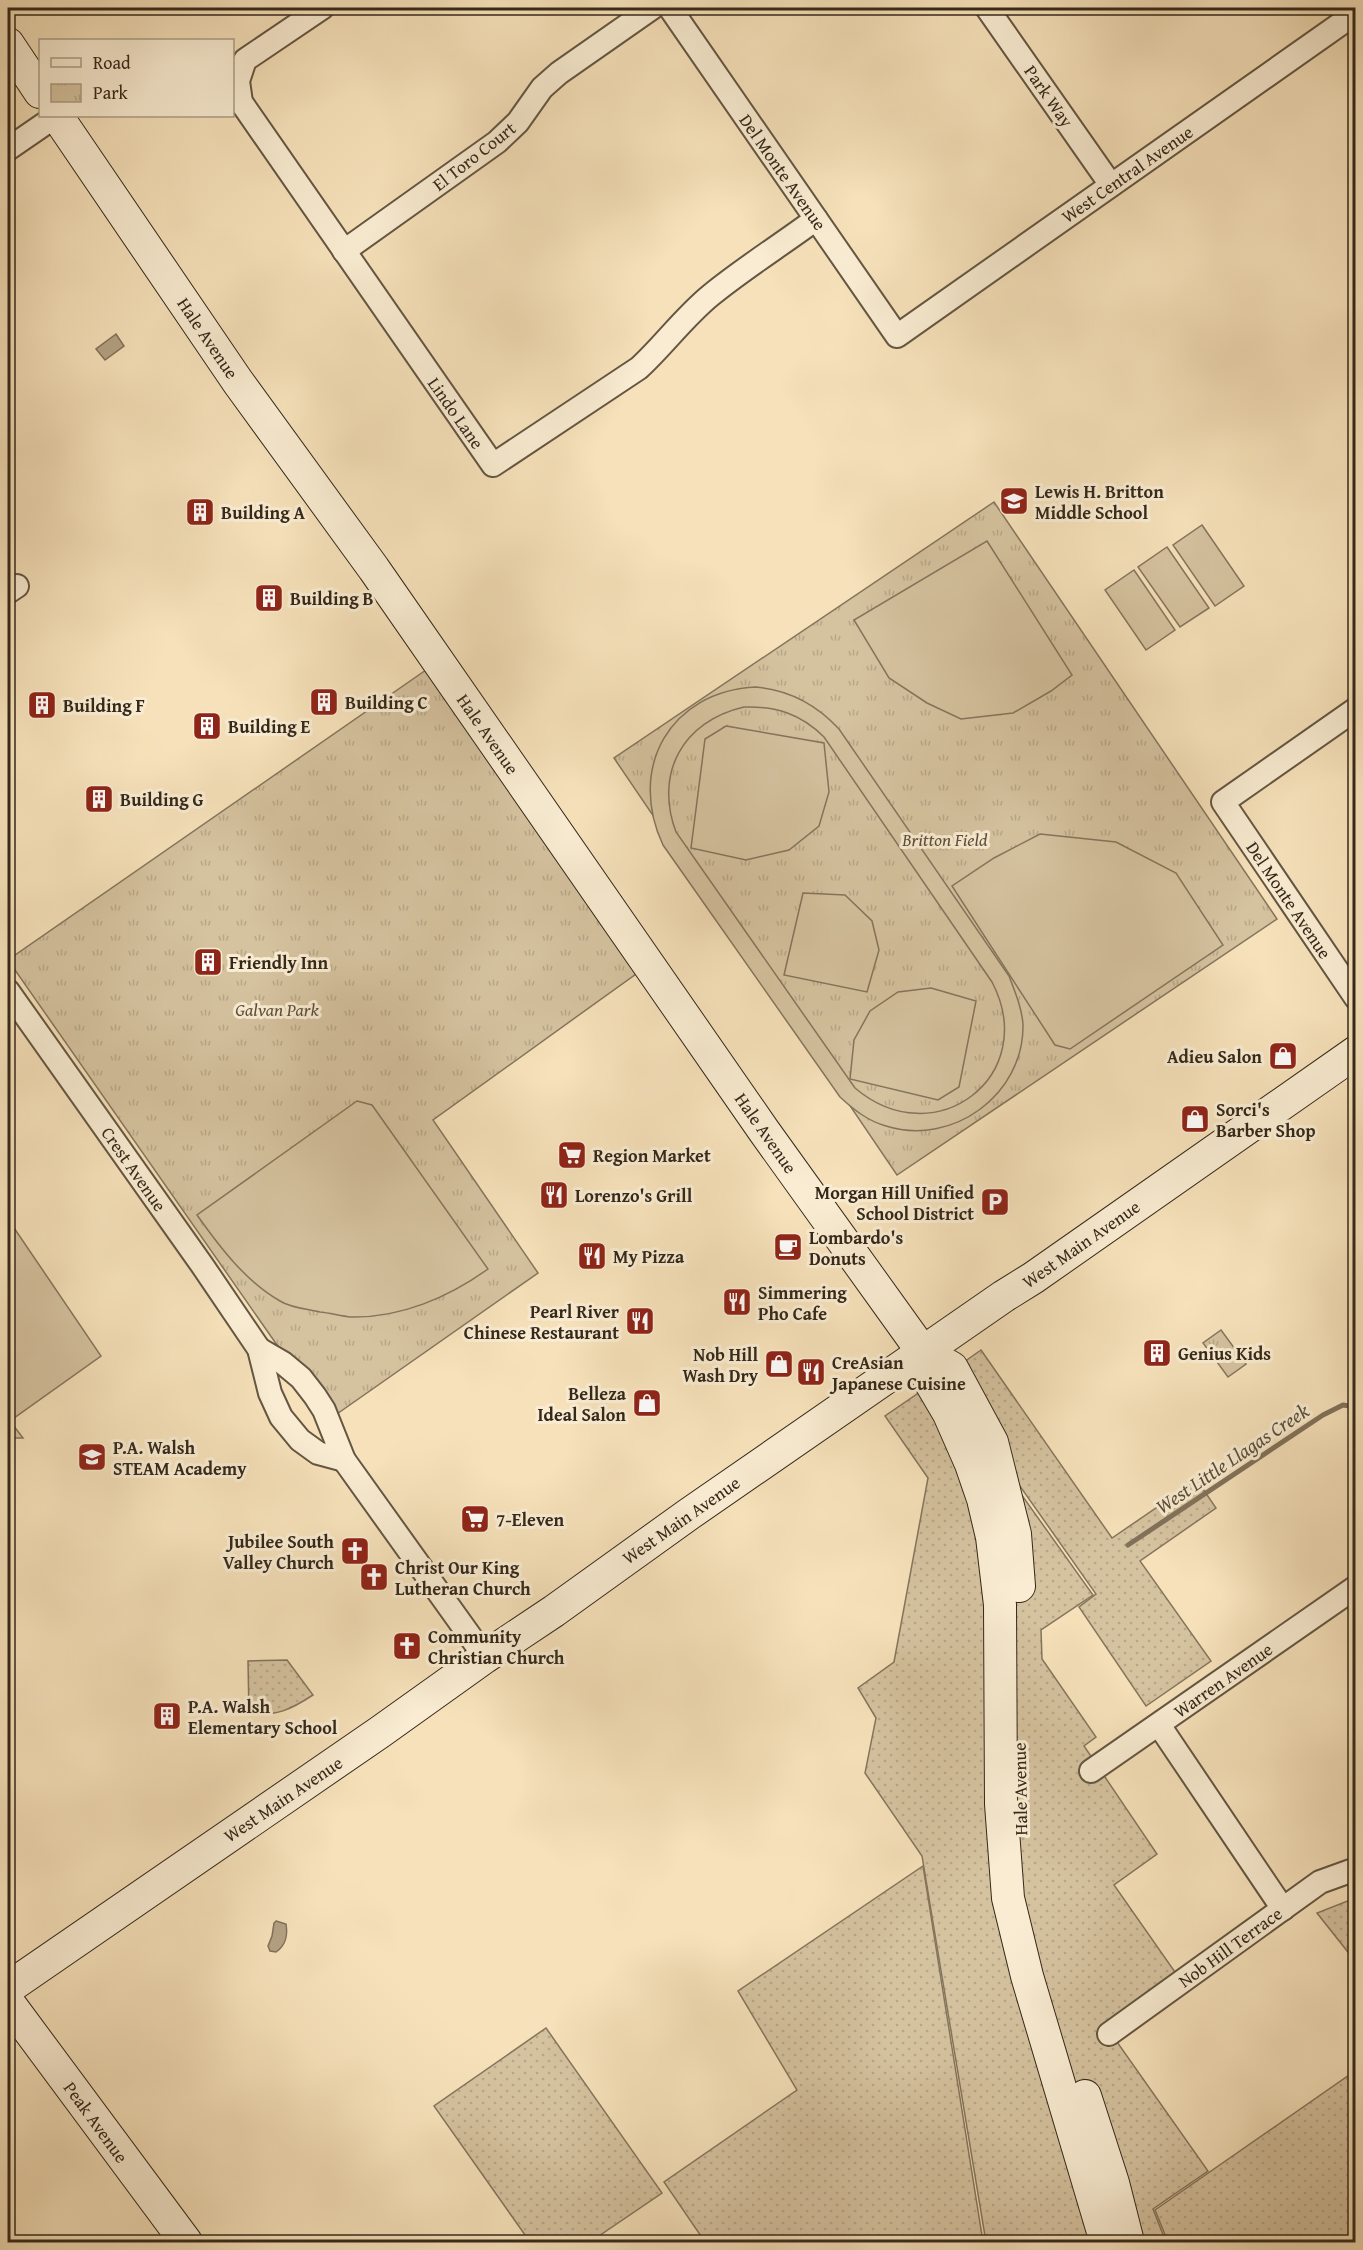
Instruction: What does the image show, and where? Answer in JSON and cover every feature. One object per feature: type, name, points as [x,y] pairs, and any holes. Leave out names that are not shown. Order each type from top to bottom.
[{"type":"main road","points":[[8,44],[39,90]]},
{"type":"main road","name":"Hale Avenue","points":[[57,117],[238,382],[374,569],[764,1131],[922,1351],[929,1380],[949,1414],[971,1464],[983,1499],[992,1537],[1000,1605],[1001,1804],[1008,1898],[1027,1976],[1106,2242]]},
{"type":"main road","name":"West Main Avenue","points":[[8,1988],[421,1704],[484,1657],[554,1611],[922,1351],[1033,1278],[1356,1053]]},
{"type":"main road","name":"Hale Avenue","points":[[922,1351],[950,1364],[973,1403],[992,1442],[1015,1534],[1020,1589],[1020,1807],[1022,1846],[1029,1895],[1048,1976],[1113,2183],[1128,2242]]},
{"type":"main road","name":"Peak Avenue","points":[[8,2002],[186,2242]]},
{"type":"street","name":"Lindo Lane","points":[[322,8],[245,60],[238,81],[241,102],[493,465],[639,368],[712,294],[816,219]]},
{"type":"street","name":"El Toro Court","points":[[344,251],[497,142],[518,122],[542,88],[559,73],[652,8]]},
{"type":"street","name":"Del Monte Avenue","points":[[670,8],[897,336]]},
{"type":"street","name":"Park Way","points":[[987,8],[1111,185]]},
{"type":"street","name":"West Central Avenue","points":[[897,336],[1356,13]]},
{"type":"street","points":[[8,149],[55,117]]},
{"type":"street","name":"Del Monte Avenue","points":[[1356,709],[1223,802],[1356,998]]},
{"type":"street","name":"Crest Avenue","points":[[8,991],[259,1349],[270,1393],[281,1417],[300,1440],[318,1453],[344,1460]]},
{"type":"street","name":"Crest Avenue","points":[[259,1349],[283,1363],[301,1378],[324,1410],[344,1460],[484,1657]]},
{"type":"street","name":"Warren Avenue","points":[[1090,1771],[1356,1587]]},
{"type":"street","points":[[1159,1725],[1283,1909]]},
{"type":"street","name":"Nob Hill Terrace","points":[[1109,2034],[1320,1882],[1356,1869]]},
{"type":"green space","name":"Britton Field","points":[[994,502],[1277,919],[897,1175],[614,758]]},
{"type":"green space","points":[[1202,525],[1244,586],[1215,606],[1173,545]]},
{"type":"green space","points":[[987,541],[1072,675],[1051,691],[1013,713],[961,719],[927,703],[889,678],[854,620]]},
{"type":"green space","points":[[1167,547],[1209,608],[1180,627],[1138,567]]},
{"type":"green space","points":[[1134,570],[1175,630],[1146,650],[1105,590]]},
{"type":"green space","name":"Galvan Park","points":[[426,670],[636,974],[433,1120],[538,1273],[334,1416],[277,1345],[8,960]]},
{"type":"green space","points":[[756,687],[780,691],[812,706],[839,729],[1009,976],[1018,1000],[1023,1025],[1020,1050],[1011,1073],[998,1093],[980,1109],[959,1121],[936,1129],[911,1131],[873,1121],[840,1097],[663,845],[653,816],[650,788],[654,762],[664,739],[679,718],[700,703],[726,692]],"holes":[[[744,707],[777,710],[797,717],[824,737],[992,982],[1003,1016],[1003,1048],[991,1075],[972,1096],[946,1109],[917,1113],[886,1107],[855,1088],[676,832],[670,810],[669,790],[672,770],[679,753],[690,737],[705,724],[723,714]]]},
{"type":"green space","points":[[726,726],[824,743],[829,792],[819,826],[789,850],[746,860],[691,848],[705,739]]},
{"type":"green space","points":[[1040,834],[1116,842],[1176,873],[1223,945],[1070,1049],[1055,1045],[952,886],[994,858]]},
{"type":"green space","points":[[803,893],[845,895],[872,921],[879,950],[867,992],[784,975]]},
{"type":"green space","points":[[931,988],[976,1001],[959,1087],[938,1100],[850,1079],[854,1040],[870,1011],[898,992]]},
{"type":"green space","points":[[357,1101],[372,1105],[488,1269],[441,1297],[424,1304],[388,1314],[351,1317],[294,1307],[268,1293],[234,1262],[197,1215]]},
{"type":"green space","points":[[8,1219],[101,1356],[10,1421],[23,1438],[8,1438]]},
{"type":"green space","points":[[1221,1330],[1246,1364],[1228,1377],[1203,1343]]},
{"type":"green space","points":[[981,1350],[1112,1538],[1197,1480],[1216,1508],[1140,1561],[1211,1661],[1146,1706],[1079,1607],[1096,1594],[943,1377]]},
{"type":"green space","points":[[939,1379],[1093,1595],[1041,1630],[1042,1659],[1096,1737],[1084,1746],[1157,1854],[1114,1885],[1182,1982],[1110,2032],[1208,2171],[1153,2209],[1166,2242],[986,2242],[922,1856],[865,1773],[876,1718],[858,1688],[894,1662],[928,1478],[885,1416]]},
{"type":"green space","points":[[287,1660],[313,1695],[283,1711],[249,1714],[248,1661]]},
{"type":"green space","points":[[923,1866],[983,2242],[705,2242],[664,2182],[797,2090],[738,1991]]},
{"type":"green space","points":[[1355,1898],[1355,1961],[1317,1913]]},
{"type":"green space","points":[[546,2028],[662,2193],[590,2242],[530,2242],[434,2106]]},
{"type":"green space","points":[[1355,2071],[1355,2242],[1168,2242],[1155,2210]]},
{"type":"shaded area","points":[[116,334],[124,346],[105,360],[96,349]]},
{"type":"shaded area","points":[[276,1921],[286,1924],[287,1932],[286,1940],[276,1952],[270,1951],[268,1946]]},
{"type":"waterway","name":"West Little Llagas Creek","points":[[1128,1545],[1323,1415],[1343,1405],[1356,1407]]},
{"type":"place","name":"Lewis H. Britton Middle School","points":[[1014,501]]},
{"type":"place","name":"Building A","points":[[200,512]]},
{"type":"place","name":"Building B","points":[[269,598]]},
{"type":"place","name":"Building C","points":[[324,702]]},
{"type":"place","name":"Building F","points":[[42,705]]},
{"type":"place","name":"Building E","points":[[207,726]]},
{"type":"place","name":"Building G","points":[[99,799]]},
{"type":"place","name":"Friendly Inn","points":[[208,962]]},
{"type":"place","name":"Adieu Salon","points":[[1283,1056]]},
{"type":"place","name":"Sorci's Barber Shop","points":[[1195,1119]]},
{"type":"place","name":"Region Market","points":[[572,1155]]},
{"type":"place","name":"Lorenzo's Grill","points":[[554,1195]]},
{"type":"place","name":"Morgan Hill Unified School District","points":[[995,1202]]},
{"type":"place","name":"Lombardo's Donuts","points":[[788,1247]]},
{"type":"place","name":"My Pizza","points":[[592,1256]]},
{"type":"place","name":"Simmering Pho Cafe","points":[[737,1302]]},
{"type":"place","name":"Pearl River Chinese Restaurant","points":[[640,1321]]},
{"type":"place","name":"Genius Kids","points":[[1157,1353]]},
{"type":"place","name":"Nob Hill Wash Dry","points":[[779,1364]]},
{"type":"place","name":"CreAsian Japanese Cuisine","points":[[811,1372]]},
{"type":"place","name":"Belleza Ideal Salon","points":[[647,1403]]},
{"type":"place","name":"P.A. Walsh STEAM Academy","points":[[92,1457]]},
{"type":"place","name":"7-Eleven","points":[[475,1519]]},
{"type":"place","name":"Jubilee South Valley Church","points":[[355,1551]]},
{"type":"place","name":"Christ Our King Lutheran Church","points":[[374,1577]]},
{"type":"place","name":"Community Christian Church","points":[[407,1646]]},
{"type":"place","name":"P.A. Walsh Elementary School","points":[[167,1716]]}]
